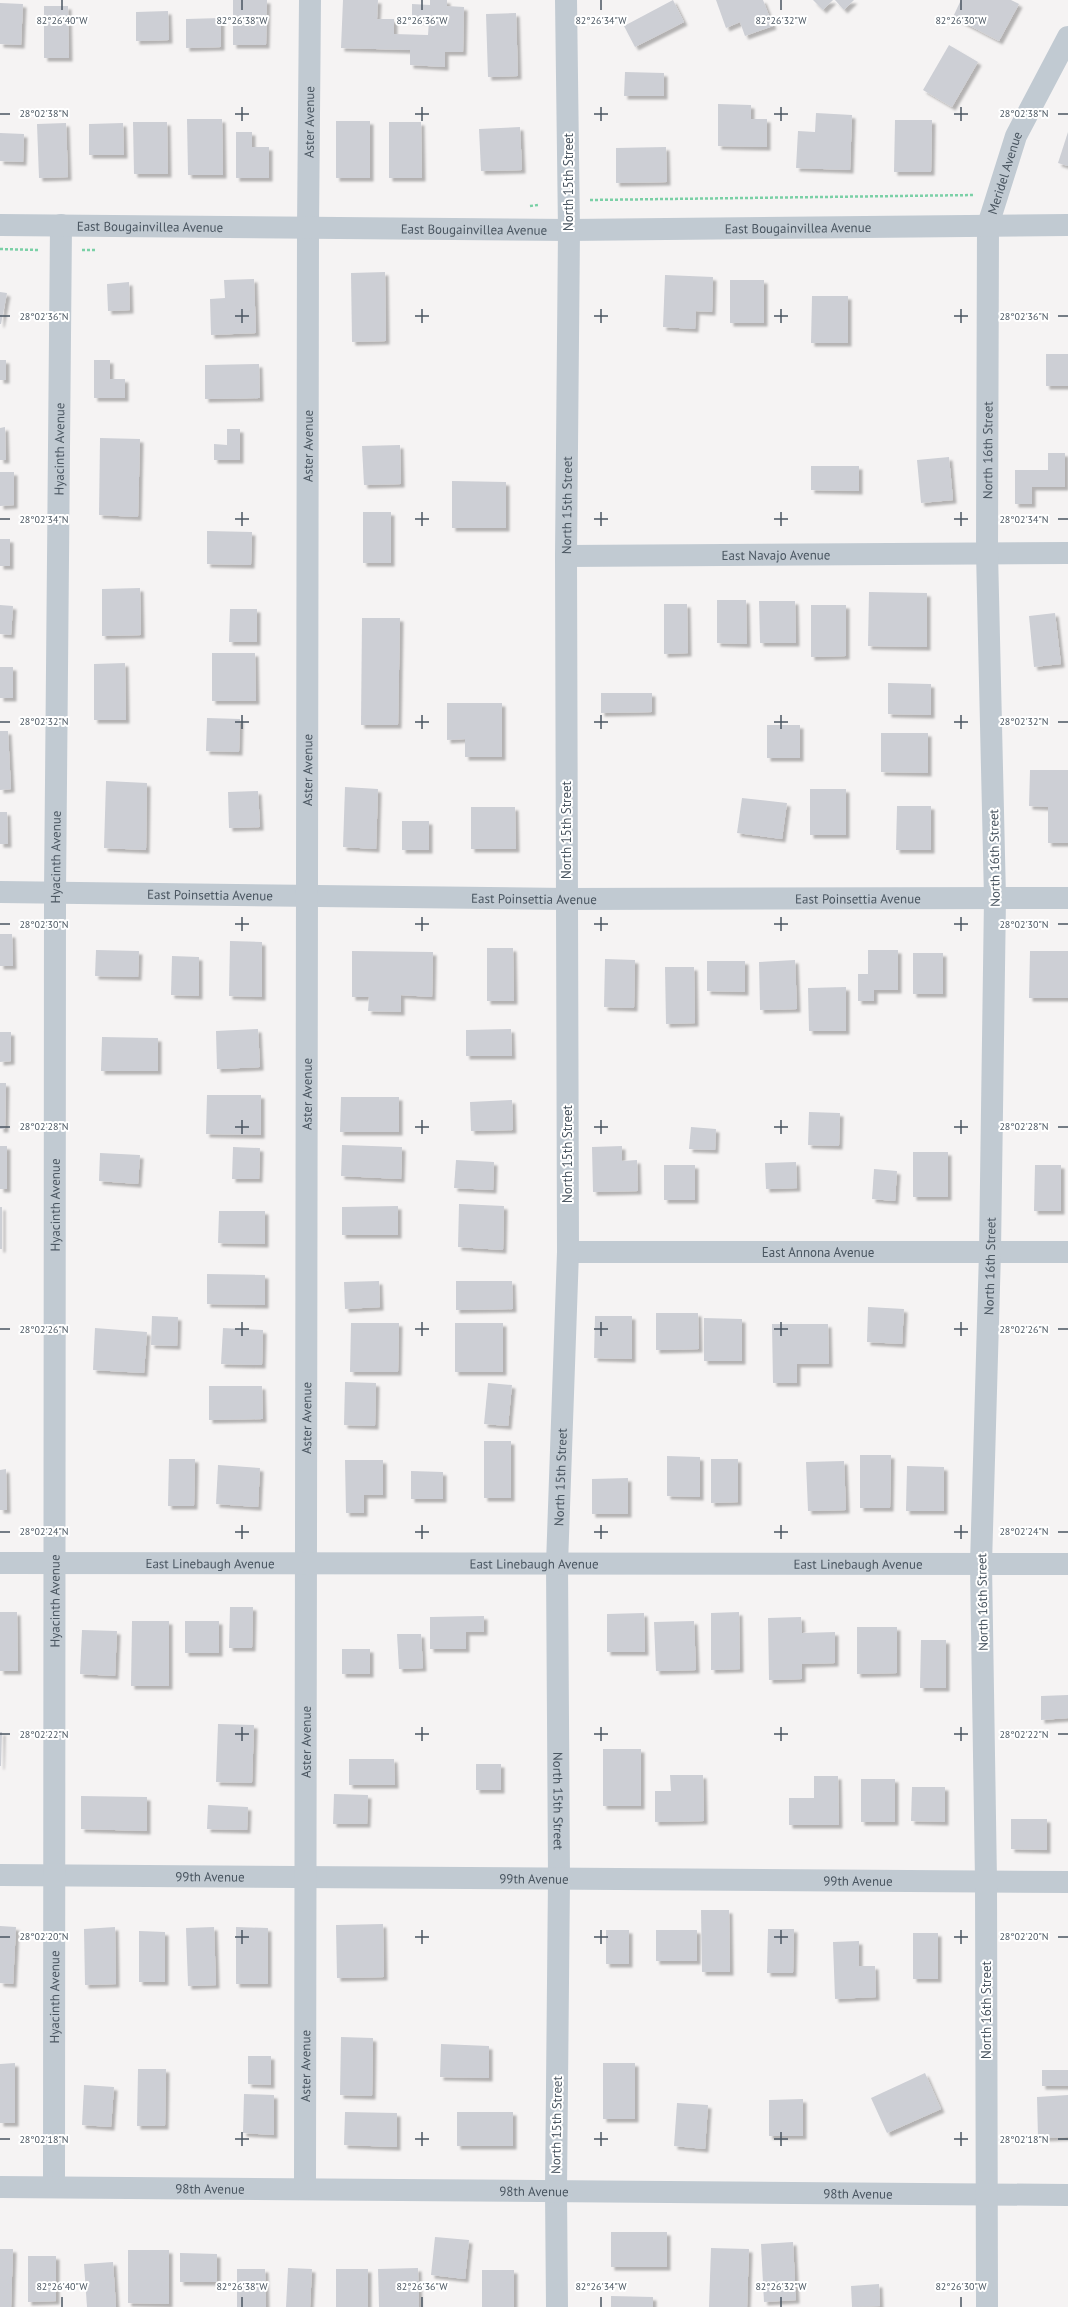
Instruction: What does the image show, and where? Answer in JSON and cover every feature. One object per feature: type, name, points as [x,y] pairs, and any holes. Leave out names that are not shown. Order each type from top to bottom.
[{"type":"street","name":"Aster Avenue","points":[[305,2188],[304,1877],[307,1564],[308,228],[310,0]]},
{"type":"street","name":"North 15th Street","points":[[557,2307],[557,1564],[568,1252],[566,556],[569,230],[566,0]]},
{"type":"street","name":"Meridel Avenue","points":[[988,225],[1016,136],[1068,37]]},
{"type":"street","name":"East Bougainvillea Avenue","points":[[0,225],[569,230],[1068,225]]},
{"type":"street","name":"Hyacinth Avenue","points":[[54,2186],[55,893],[61,225]]},
{"type":"street","name":"North 16th Street","points":[[987,2307],[986,1881],[981,1564],[990,1252],[995,898],[986,552],[988,225]]},
{"type":"street","name":"East Navajo Avenue","points":[[566,556],[986,552],[1068,553]]},
{"type":"street","name":"East Poinsettia Avenue","points":[[0,892],[566,899],[1068,898]]},
{"type":"street","name":"East Annona Avenue","points":[[568,1252],[1068,1252]]},
{"type":"street","name":"East Linebaugh Avenue","points":[[0,1563],[1068,1564]]},
{"type":"street","name":"99th Avenue","points":[[0,1875],[1068,1882]]},
{"type":"street","name":"98th Avenue","points":[[0,2187],[54,2186],[1068,2195]]},
{"type":"path","points":[[585,200],[998,194]]},
{"type":"path","points":[[0,249],[61,250]]},
{"type":"building","points":[[233,0],[267,0],[266,45],[233,45]]},
{"type":"building","points":[[343,0],[378,0],[377,19],[394,19],[394,34],[428,35],[429,21],[412,20],[412,4],[430,5],[430,0],[447,0],[447,6],[464,7],[463,52],[445,52],[445,67],[410,65],[410,50],[341,48]]},
{"type":"building","points":[[673,0],[684,22],[635,47],[624,26]]},
{"type":"building","points":[[716,0],[763,0],[773,26],[745,36],[740,22],[726,28]]},
{"type":"building","points":[[813,0],[833,0],[823,10]]},
{"type":"building","points":[[835,0],[854,0],[844,10]]},
{"type":"building","points":[[961,0],[1011,0],[1019,4],[999,41],[953,17]]},
{"type":"building","points":[[0,3],[23,4],[21,45],[0,44]]},
{"type":"building","points":[[44,6],[68,6],[69,58],[44,58]]},
{"type":"building","points":[[168,11],[169,40],[136,41],[136,12]]},
{"type":"building","points":[[516,13],[518,76],[488,77],[486,14]]},
{"type":"building","points":[[221,18],[221,47],[186,48],[186,19]]},
{"type":"building","points":[[949,45],[978,62],[952,107],[923,90]]},
{"type":"building","points":[[625,72],[664,73],[664,96],[624,96]]},
{"type":"building","points":[[718,104],[751,105],[751,119],[767,119],[767,147],[718,146]]},
{"type":"building","points":[[816,113],[852,115],[850,170],[796,168],[798,131],[815,132]]},
{"type":"building","points":[[187,119],[222,119],[223,175],[188,175]]},
{"type":"building","points":[[895,120],[932,120],[931,172],[894,172]]},
{"type":"building","points":[[336,121],[370,121],[370,178],[336,178]]},
{"type":"building","points":[[133,122],[167,122],[168,174],[134,174]]},
{"type":"building","points":[[389,122],[421,122],[422,178],[389,178]]},
{"type":"building","points":[[66,123],[68,177],[39,178],[37,124]]},
{"type":"building","points":[[123,123],[124,155],[89,155],[89,124]]},
{"type":"building","points":[[520,127],[522,170],[481,171],[479,129]]},
{"type":"building","points":[[236,132],[252,132],[252,147],[269,147],[269,178],[236,178]]},
{"type":"building","points":[[1068,132],[1068,166],[1058,163]]},
{"type":"building","points":[[0,133],[24,134],[23,162],[0,161]]},
{"type":"building","points":[[666,147],[667,182],[616,183],[616,148]]},
{"type":"building","points":[[385,272],[386,341],[352,342],[351,273]]},
{"type":"building","points":[[665,275],[713,277],[712,312],[696,311],[695,329],[663,327]]},
{"type":"building","points":[[254,279],[256,333],[211,335],[210,299],[225,298],[224,280]]},
{"type":"building","points":[[730,280],[764,280],[764,323],[730,323]]},
{"type":"building","points":[[129,282],[130,310],[108,311],[107,284]]},
{"type":"building","points":[[0,292],[7,293],[1,324],[0,324]]},
{"type":"building","points":[[812,296],[848,296],[848,343],[811,343]]},
{"type":"building","points":[[1046,354],[1068,354],[1068,386],[1046,386]]},
{"type":"building","points":[[0,360],[6,360],[6,380],[0,380]]},
{"type":"building","points":[[94,360],[110,360],[110,379],[125,379],[125,398],[94,398]]},
{"type":"building","points":[[259,364],[260,398],[205,399],[205,365]]},
{"type":"building","points":[[5,427],[6,460],[0,460],[0,428]]},
{"type":"building","points":[[227,429],[240,429],[240,460],[214,460],[214,444],[227,445]]},
{"type":"building","points":[[100,438],[140,439],[138,517],[99,515]]},
{"type":"building","points":[[400,445],[401,484],[364,485],[362,446]]},
{"type":"building","points":[[1048,453],[1065,453],[1065,487],[1032,487],[1032,504],[1015,504],[1015,470],[1048,470]]},
{"type":"building","points":[[949,457],[953,500],[921,503],[917,460]]},
{"type":"building","points":[[811,466],[859,466],[859,491],[811,490]]},
{"type":"building","points":[[0,472],[14,472],[14,505],[0,506]]},
{"type":"building","points":[[452,481],[506,482],[506,528],[452,528]]},
{"type":"building","points":[[363,512],[391,512],[391,563],[363,563]]},
{"type":"building","points":[[207,531],[252,532],[251,565],[207,564]]},
{"type":"building","points":[[0,539],[10,539],[10,566],[0,566]]},
{"type":"building","points":[[140,588],[141,635],[102,636],[102,589]]},
{"type":"building","points":[[869,592],[927,593],[927,647],[868,646]]},
{"type":"building","points":[[717,600],[746,600],[747,644],[717,643]]},
{"type":"building","points":[[759,601],[795,601],[796,643],[760,643]]},
{"type":"building","points":[[664,604],[687,604],[688,653],[664,654]]},
{"type":"building","points":[[0,605],[13,606],[11,635],[0,634]]},
{"type":"building","points":[[811,605],[846,605],[846,656],[811,657]]},
{"type":"building","points":[[230,609],[257,609],[257,642],[229,642]]},
{"type":"building","points":[[1055,613],[1061,664],[1034,667],[1029,616]]},
{"type":"building","points":[[362,618],[400,618],[398,725],[361,725]]},
{"type":"building","points":[[212,653],[255,653],[256,701],[212,701]]},
{"type":"building","points":[[125,663],[126,720],[94,720],[94,664]]},
{"type":"building","points":[[0,667],[13,667],[13,698],[0,698]]},
{"type":"building","points":[[888,683],[931,684],[931,715],[888,714]]},
{"type":"building","points":[[601,693],[652,693],[652,712],[601,713]]},
{"type":"building","points":[[447,703],[502,703],[502,757],[465,757],[465,739],[447,740]]},
{"type":"building","points":[[207,718],[240,719],[239,752],[206,751]]},
{"type":"building","points":[[767,725],[800,725],[800,758],[767,758]]},
{"type":"building","points":[[0,731],[8,731],[11,789],[0,790]]},
{"type":"building","points":[[881,733],[928,733],[928,773],[881,772]]},
{"type":"building","points":[[1030,770],[1068,770],[1068,843],[1048,843],[1048,807],[1029,806]]},
{"type":"building","points":[[106,781],[147,783],[146,850],[104,848]]},
{"type":"building","points":[[345,787],[378,789],[376,849],[343,847]]},
{"type":"building","points":[[810,789],[846,789],[846,835],[810,835]]},
{"type":"building","points":[[258,791],[260,827],[229,828],[228,792]]},
{"type":"building","points":[[742,798],[787,803],[782,839],[737,833]]},
{"type":"building","points":[[897,806],[931,806],[931,850],[896,850]]},
{"type":"building","points":[[471,807],[515,807],[516,849],[471,849]]},
{"type":"building","points":[[0,812],[7,812],[8,844],[0,844]]},
{"type":"building","points":[[402,821],[429,821],[429,850],[402,850]]},
{"type":"building","points":[[0,934],[12,934],[13,966],[0,966]]},
{"type":"building","points":[[230,941],[262,942],[262,997],[229,996]]},
{"type":"building","points":[[487,948],[513,948],[514,1001],[487,1001]]},
{"type":"building","points":[[96,950],[139,951],[138,977],[95,976]]},
{"type":"building","points":[[868,950],[898,950],[898,990],[874,990],[874,1001],[858,1001],[858,974],[868,974]]},
{"type":"building","points":[[352,951],[433,952],[432,997],[401,995],[401,1012],[368,1011],[369,997],[352,997]]},
{"type":"building","points":[[1030,951],[1068,951],[1068,998],[1029,998]]},
{"type":"building","points":[[913,953],[943,953],[943,994],[913,994]]},
{"type":"building","points":[[172,956],[199,957],[199,996],[171,995]]},
{"type":"building","points":[[605,959],[635,960],[634,1008],[604,1007]]},
{"type":"building","points":[[795,960],[797,1009],[760,1010],[759,962]]},
{"type":"building","points":[[707,961],[745,961],[745,992],[707,991]]},
{"type":"building","points":[[665,967],[694,967],[695,1023],[666,1024]]},
{"type":"building","points":[[846,987],[846,1031],[809,1031],[808,988]]},
{"type":"building","points":[[258,1029],[260,1067],[217,1069],[216,1031]]},
{"type":"building","points":[[511,1029],[512,1056],[466,1056],[466,1030]]},
{"type":"building","points":[[0,1032],[11,1032],[11,1061],[0,1062]]},
{"type":"building","points":[[102,1037],[158,1038],[158,1071],[101,1071]]},
{"type":"building","points":[[0,1083],[6,1083],[5,1129],[0,1129]]},
{"type":"building","points":[[207,1095],[261,1095],[261,1135],[206,1134]]},
{"type":"building","points":[[341,1097],[399,1097],[399,1132],[340,1132]]},
{"type":"building","points":[[512,1100],[513,1130],[471,1131],[470,1102]]},
{"type":"building","points":[[809,1112],[840,1113],[839,1146],[808,1145]]},
{"type":"building","points":[[691,1127],[716,1129],[715,1150],[689,1149]]},
{"type":"building","points":[[342,1145],[402,1147],[401,1179],[341,1176]]},
{"type":"building","points":[[0,1146],[7,1146],[7,1189],[0,1189]]},
{"type":"building","points":[[622,1146],[622,1161],[637,1160],[638,1191],[593,1192],[592,1147]]},
{"type":"building","points":[[233,1147],[260,1148],[259,1179],[232,1179]]},
{"type":"building","points":[[913,1152],[948,1152],[948,1197],[913,1197]]},
{"type":"building","points":[[100,1153],[140,1155],[138,1184],[99,1181]]},
{"type":"building","points":[[456,1160],[494,1162],[493,1190],[454,1188]]},
{"type":"building","points":[[796,1162],[797,1188],[766,1189],[765,1163]]},
{"type":"building","points":[[664,1165],[695,1165],[695,1200],[664,1200]]},
{"type":"building","points":[[1035,1165],[1061,1165],[1061,1211],[1034,1211]]},
{"type":"building","points":[[874,1169],[897,1171],[895,1201],[872,1199]]},
{"type":"building","points":[[459,1204],[504,1206],[503,1250],[458,1247]]},
{"type":"building","points":[[398,1206],[398,1235],[342,1235],[342,1207]]},
{"type":"building","points":[[0,1207],[2,1207],[2,1249],[0,1249]]},
{"type":"building","points":[[219,1211],[265,1211],[265,1244],[218,1243]]},
{"type":"building","points":[[207,1274],[265,1275],[265,1305],[207,1304]]},
{"type":"building","points":[[379,1281],[380,1307],[345,1309],[344,1282]]},
{"type":"building","points":[[456,1281],[512,1281],[513,1309],[456,1310]]},
{"type":"building","points":[[868,1307],[904,1309],[902,1344],[867,1342]]},
{"type":"building","points":[[656,1313],[698,1313],[699,1349],[656,1350]]},
{"type":"building","points":[[152,1316],[178,1317],[177,1346],[151,1345]]},
{"type":"building","points":[[595,1316],[632,1316],[632,1359],[594,1358]]},
{"type":"building","points":[[704,1318],[742,1319],[742,1361],[704,1361]]},
{"type":"building","points":[[351,1323],[399,1323],[398,1372],[350,1372]]},
{"type":"building","points":[[455,1323],[503,1323],[503,1372],[455,1372]]},
{"type":"building","points":[[772,1324],[828,1324],[829,1364],[797,1364],[797,1383],[773,1383]]},
{"type":"building","points":[[95,1328],[147,1332],[144,1373],[93,1370]]},
{"type":"building","points":[[223,1328],[263,1330],[262,1365],[221,1364]]},
{"type":"building","points":[[345,1382],[376,1383],[375,1426],[344,1425]]},
{"type":"building","points":[[488,1383],[512,1385],[508,1426],[484,1424]]},
{"type":"building","points":[[209,1386],[262,1386],[263,1419],[209,1420]]},
{"type":"building","points":[[484,1441],[511,1441],[511,1498],[484,1498]]},
{"type":"building","points":[[860,1455],[891,1455],[890,1508],[860,1508]]},
{"type":"building","points":[[667,1456],[700,1457],[700,1497],[667,1496]]},
{"type":"building","points":[[169,1459],[195,1459],[194,1506],[168,1506]]},
{"type":"building","points":[[711,1459],[738,1459],[738,1502],[711,1503]]},
{"type":"building","points":[[345,1460],[383,1460],[383,1495],[364,1495],[364,1513],[346,1513]]},
{"type":"building","points":[[844,1461],[846,1510],[808,1511],[806,1462]]},
{"type":"building","points":[[218,1465],[260,1468],[258,1507],[216,1504]]},
{"type":"building","points":[[907,1466],[944,1467],[944,1511],[906,1511]]},
{"type":"building","points":[[6,1469],[7,1510],[0,1510],[0,1470]]},
{"type":"building","points":[[411,1471],[443,1472],[443,1499],[411,1499]]},
{"type":"building","points":[[628,1478],[628,1514],[592,1514],[592,1479]]},
{"type":"building","points":[[230,1607],[253,1607],[252,1648],[229,1648]]},
{"type":"building","points":[[0,1612],[17,1612],[18,1671],[0,1671]]},
{"type":"building","points":[[739,1612],[740,1669],[711,1670],[711,1613]]},
{"type":"building","points":[[644,1613],[645,1652],[607,1652],[607,1614]]},
{"type":"building","points":[[484,1616],[484,1632],[466,1632],[466,1649],[430,1649],[430,1617]]},
{"type":"building","points":[[801,1617],[802,1633],[835,1632],[835,1663],[802,1664],[802,1679],[769,1680],[768,1618]]},
{"type":"building","points":[[132,1621],[169,1621],[169,1686],[131,1686]]},
{"type":"building","points":[[185,1621],[219,1621],[219,1653],[185,1653]]},
{"type":"building","points":[[694,1621],[696,1670],[656,1671],[654,1622]]},
{"type":"building","points":[[857,1627],[897,1627],[897,1673],[857,1674]]},
{"type":"building","points":[[82,1630],[117,1631],[115,1676],[80,1674]]},
{"type":"building","points":[[397,1634],[421,1634],[423,1668],[399,1669]]},
{"type":"building","points":[[921,1640],[946,1640],[946,1688],[920,1688]]},
{"type":"building","points":[[342,1649],[370,1649],[370,1674],[342,1674]]},
{"type":"building","points":[[1068,1695],[1068,1718],[1041,1720],[1041,1696]]},
{"type":"building","points":[[218,1724],[254,1725],[252,1783],[216,1782]]},
{"type":"building","points":[[0,1732],[2,1732],[1,1766],[0,1766]]},
{"type":"building","points":[[603,1749],[641,1749],[641,1806],[603,1806]]},
{"type":"building","points":[[349,1759],[394,1759],[395,1785],[349,1785]]},
{"type":"building","points":[[476,1764],[501,1764],[501,1790],[476,1790]]},
{"type":"building","points":[[670,1775],[703,1775],[704,1821],[655,1822],[655,1791],[671,1791]]},
{"type":"building","points":[[814,1776],[838,1776],[839,1825],[789,1825],[789,1798],[814,1798]]},
{"type":"building","points":[[861,1779],[895,1779],[895,1822],[861,1822]]},
{"type":"building","points":[[912,1787],[945,1787],[945,1822],[911,1821]]},
{"type":"building","points":[[334,1794],[368,1795],[367,1824],[333,1824]]},
{"type":"building","points":[[81,1796],[147,1797],[147,1831],[81,1829]]},
{"type":"building","points":[[208,1805],[248,1807],[247,1830],[207,1829]]},
{"type":"building","points":[[1011,1819],[1047,1819],[1047,1850],[1011,1849]]},
{"type":"building","points":[[701,1910],[729,1910],[730,1972],[702,1972]]},
{"type":"building","points":[[383,1924],[384,1977],[337,1978],[336,1925]]},
{"type":"building","points":[[0,1926],[16,1927],[13,1984],[0,1983]]},
{"type":"building","points":[[115,1927],[116,1984],[85,1985],[84,1929]]},
{"type":"building","points":[[214,1927],[216,1985],[188,1986],[186,1928]]},
{"type":"building","points":[[236,1927],[268,1928],[268,1984],[236,1984]]},
{"type":"building","points":[[768,1929],[794,1929],[793,1973],[767,1973]]},
{"type":"building","points":[[606,1930],[629,1930],[629,1964],[606,1964]]},
{"type":"building","points":[[656,1930],[697,1930],[697,1961],[656,1961]]},
{"type":"building","points":[[139,1931],[165,1932],[165,1982],[139,1982]]},
{"type":"building","points":[[913,1933],[938,1933],[938,1979],[913,1979]]},
{"type":"building","points":[[859,1941],[859,1966],[875,1966],[876,1997],[835,1999],[833,1942]]},
{"type":"building","points":[[341,2037],[373,2038],[372,2096],[340,2095]]},
{"type":"building","points":[[441,2044],[489,2046],[489,2078],[440,2077]]},
{"type":"building","points":[[248,2056],[271,2056],[271,2085],[248,2084]]},
{"type":"building","points":[[15,2063],[15,2123],[0,2123],[0,2064]]},
{"type":"building","points":[[603,2063],[635,2063],[635,2119],[603,2119]]},
{"type":"building","points":[[138,2069],[166,2069],[165,2126],[137,2126]]},
{"type":"building","points":[[1042,2070],[1068,2070],[1068,2086],[1042,2086]]},
{"type":"building","points":[[925,2073],[941,2109],[887,2133],[871,2098]]},
{"type":"building","points":[[84,2085],[114,2087],[111,2127],[82,2125]]},
{"type":"building","points":[[244,2094],[274,2095],[274,2135],[243,2133]]},
{"type":"building","points":[[1068,2095],[1068,2137],[1038,2138],[1037,2097]]},
{"type":"building","points":[[803,2099],[803,2136],[769,2136],[769,2100]]},
{"type":"building","points":[[677,2103],[708,2105],[705,2149],[674,2146]]},
{"type":"building","points":[[345,2112],[397,2113],[397,2147],[344,2145]]},
{"type":"building","points":[[457,2112],[513,2112],[513,2146],[457,2146]]},
{"type":"building","points":[[611,2232],[667,2232],[667,2267],[611,2267]]},
{"type":"building","points":[[435,2237],[469,2240],[465,2279],[431,2275]]},
{"type":"building","points":[[793,2242],[796,2300],[764,2302],[761,2244]]},
{"type":"building","points":[[711,2248],[749,2249],[747,2307],[709,2307]]},
{"type":"building","points":[[0,2249],[13,2249],[11,2307],[0,2307]]},
{"type":"building","points":[[128,2250],[169,2250],[169,2304],[128,2303]]},
{"type":"building","points":[[180,2253],[217,2254],[217,2282],[180,2282]]},
{"type":"building","points":[[28,2256],[56,2256],[56,2301],[28,2302]]},
{"type":"building","points":[[113,2262],[116,2307],[87,2307],[84,2264]]},
{"type":"building","points":[[288,2268],[312,2269],[310,2307],[286,2307]]},
{"type":"building","points":[[418,2268],[419,2307],[379,2307],[378,2269]]},
{"type":"building","points":[[237,2269],[265,2269],[266,2307],[237,2307]]},
{"type":"building","points":[[336,2269],[368,2269],[368,2307],[336,2307]]},
{"type":"building","points":[[482,2270],[514,2270],[514,2307],[482,2307]]},
{"type":"building","points":[[879,2284],[880,2306],[852,2307],[851,2286]]},
{"type":"building","points":[[611,2296],[653,2297],[653,2307],[611,2307]]}]
